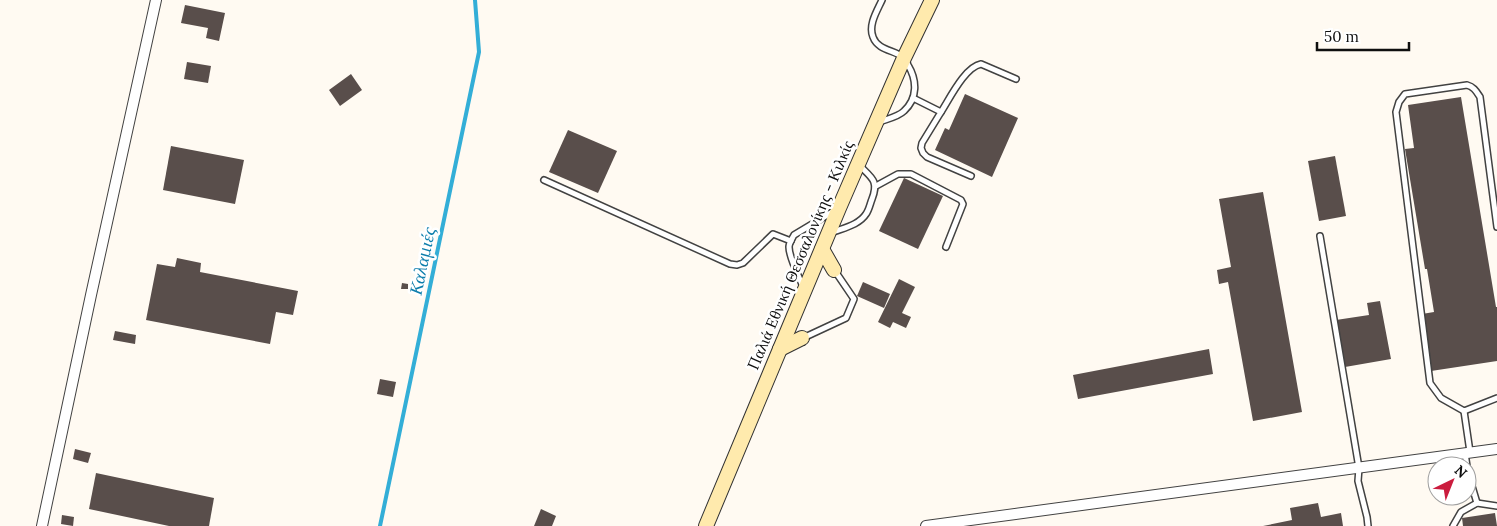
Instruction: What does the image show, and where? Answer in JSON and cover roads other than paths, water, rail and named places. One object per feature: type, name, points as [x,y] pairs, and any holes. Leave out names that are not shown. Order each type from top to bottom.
[{"type":"main road","name":"Παλιά Εθνική Θεσσαλονίκης - Κιλκίς","points":[[706,526],[875,124],[932,0]]},
{"type":"main road","points":[[822,249],[834,270]]},
{"type":"main road","points":[[780,348],[802,338]]},
{"type":"street","points":[[42,526],[156,0]]},
{"type":"street","points":[[926,526],[1497,449]]},
{"type":"lane","points":[[875,124],[903,113],[913,98],[916,89],[913,72],[904,58],[880,46],[873,39],[871,32],[873,20],[882,0]]},
{"type":"lane","points":[[971,176],[927,157],[920,148],[922,143],[967,72],[977,65],[981,64],[1016,79]]},
{"type":"lane","points":[[1464,411],[1441,398],[1430,383],[1396,112],[1399,102],[1405,94],[1467,84],[1476,91],[1480,97],[1497,227]]},
{"type":"lane","points":[[913,98],[941,112]]},
{"type":"lane","points":[[828,234],[854,224],[867,214],[876,186],[873,178],[858,164]]},
{"type":"lane","points":[[876,186],[898,174],[911,174],[961,200],[963,204],[946,247]]},
{"type":"lane","points":[[544,180],[730,264],[737,265],[743,263],[773,234],[791,241]]},
{"type":"lane","points":[[805,291],[789,247],[791,241],[794,236],[839,208]]},
{"type":"lane","points":[[1320,236],[1359,468],[1358,482],[1368,526]]},
{"type":"lane","points":[[802,338],[846,318],[854,299],[834,270]]},
{"type":"lane","points":[[1464,411],[1497,398]]},
{"type":"lane","points":[[1464,411],[1468,456]]},
{"type":"lane","points":[[1477,503],[1497,506]]},
{"type":"lane","points":[[1453,526],[1461,512],[1472,506]]},
{"type":"waterway","name":"Καλαμιές","points":[[380,526],[479,52],[475,0]]}]
